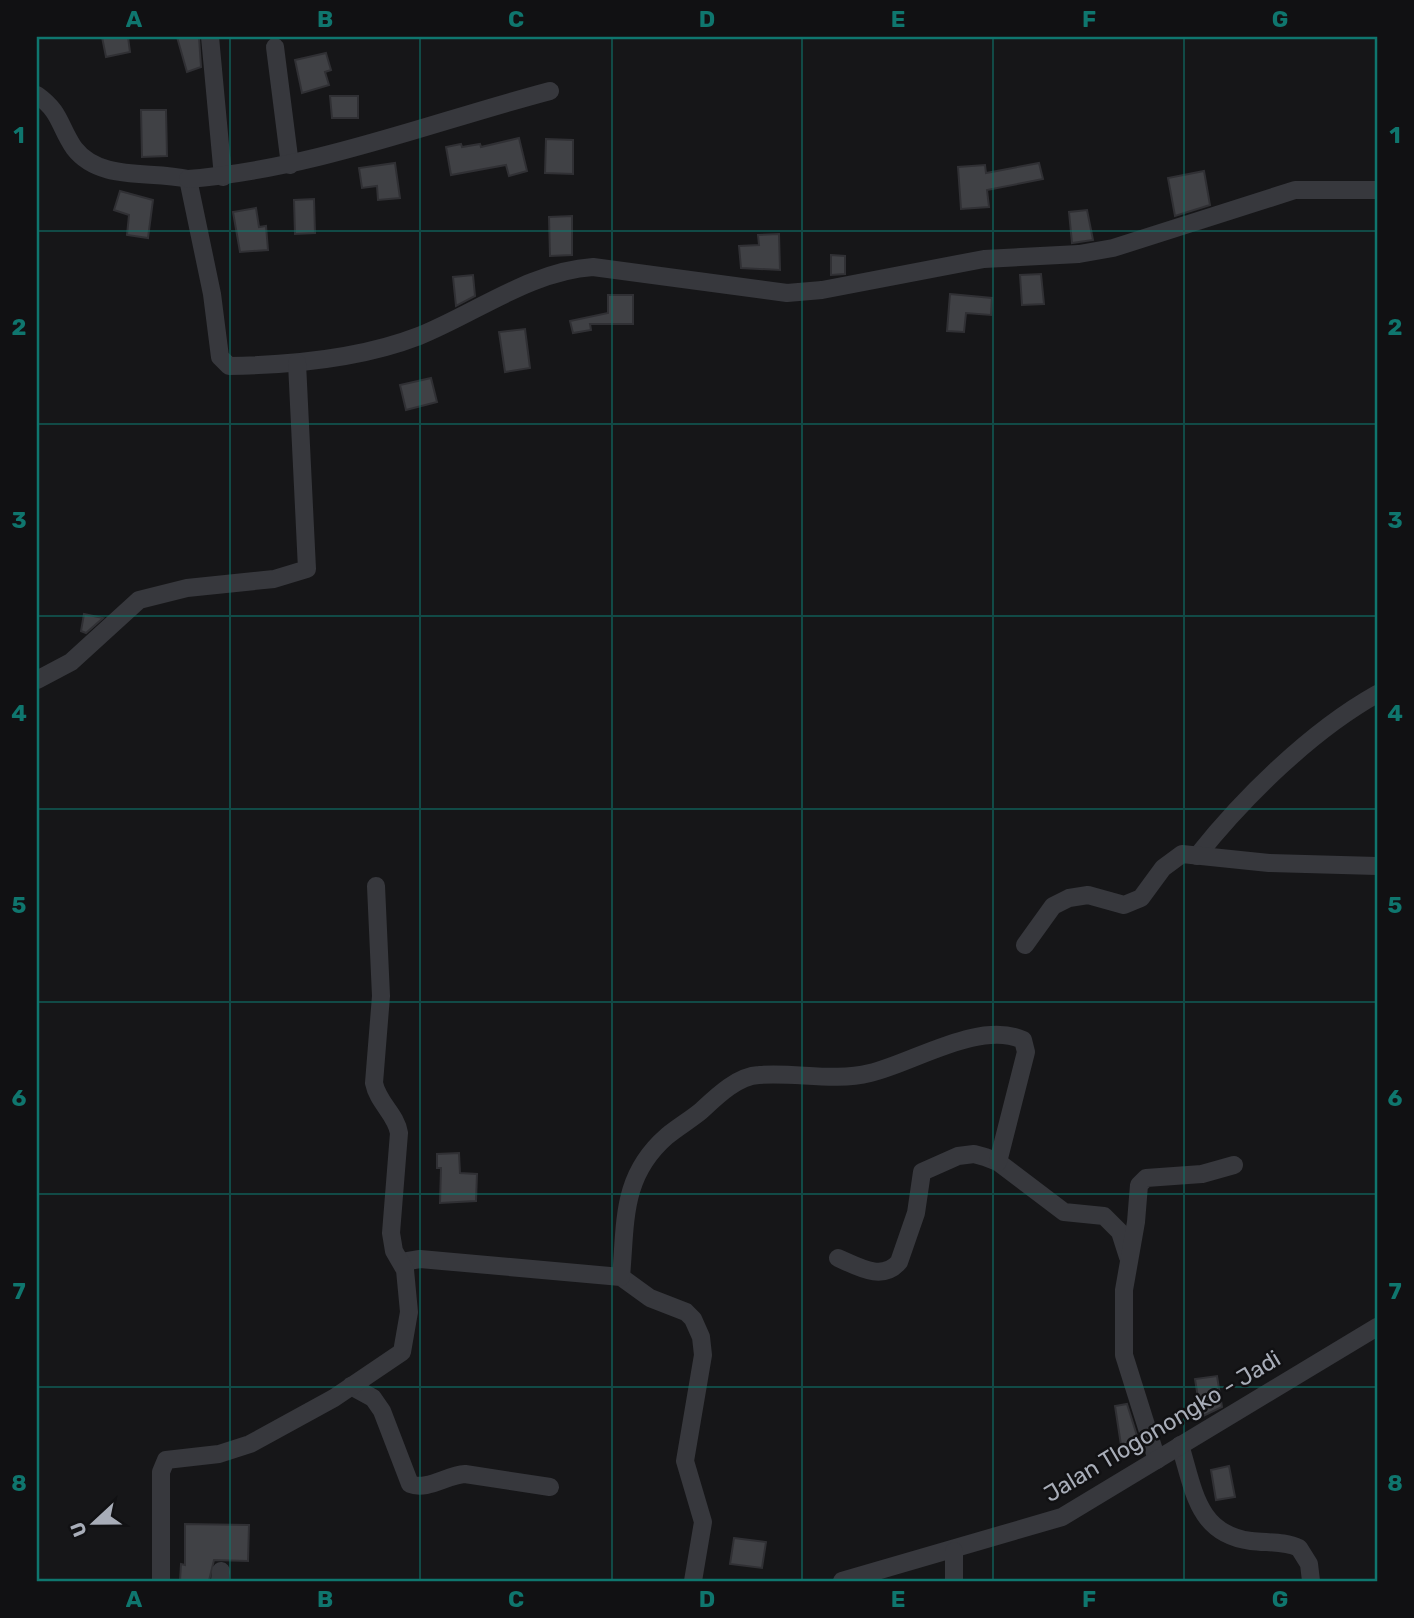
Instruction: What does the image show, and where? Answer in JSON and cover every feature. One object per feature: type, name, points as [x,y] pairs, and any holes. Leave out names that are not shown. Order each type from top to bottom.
[{"type":"street","points":[[210,37],[223,177]]},
{"type":"street","points":[[275,47],[290,165]]},
{"type":"street","points":[[37,95],[53,106],[74,147],[105,171],[157,173],[188,179],[223,177],[290,165],[550,91]]},
{"type":"street","points":[[188,179],[223,363],[229,366],[297,363],[398,343],[541,279],[573,268],[593,267],[787,293],[822,290],[984,259],[1079,254],[1113,248],[1295,190],[1377,190]]},
{"type":"street","points":[[37,680],[71,662],[139,600],[187,589],[274,579],[307,569],[297,363]]},
{"type":"street","points":[[1197,856],[1235,808],[1344,716],[1377,694]]},
{"type":"street","points":[[1024,945],[1053,906],[1069,898],[1088,895],[1124,905],[1141,898],[1163,868],[1182,854],[1269,863],[1377,866]]},
{"type":"street","points":[[161,1581],[161,1472],[166,1460],[219,1454],[250,1444],[351,1386],[402,1352],[409,1312],[402,1262],[394,1251],[391,1233],[399,1145],[398,1125],[382,1105],[374,1083],[381,996],[376,886]]},
{"type":"street","points":[[621,1277],[628,1191],[639,1166],[666,1137],[723,1091],[755,1075],[832,1077],[870,1073],[941,1047],[979,1037],[1011,1035],[1023,1040],[1026,1052],[998,1162]]},
{"type":"street","points":[[838,1258],[867,1271],[883,1272],[894,1268],[899,1262],[916,1213],[922,1172],[944,1161],[974,1153],[998,1162],[1064,1212],[1104,1216],[1120,1232],[1128,1256]]},
{"type":"street","points":[[1157,1460],[1124,1355],[1124,1290],[1141,1181],[1154,1177],[1202,1174],[1234,1165]]},
{"type":"street","points":[[402,1262],[420,1259],[621,1277],[650,1298],[686,1312],[701,1337],[700,1384],[685,1461],[703,1522],[693,1581]]},
{"type":"street","name":"Jalan Tlogonongko - Jadi","points":[[842,1581],[1062,1517],[1377,1327]]},
{"type":"street","points":[[351,1386],[373,1398],[382,1411],[410,1484],[421,1487],[452,1474],[465,1474],[550,1487]]},
{"type":"street","points":[[1180,1445],[1196,1499],[1214,1527],[1235,1539],[1299,1548],[1309,1564],[1311,1581]]},
{"type":"street","points":[[954,1550],[954,1581]]},
{"type":"building","points":[[102,37],[128,37],[130,52],[106,57]]},
{"type":"building","points":[[177,37],[199,37],[201,67],[187,72]]},
{"type":"building","points":[[326,53],[331,70],[325,72],[329,85],[302,93],[295,60]]},
{"type":"building","points":[[330,96],[358,96],[358,118],[332,118]]},
{"type":"building","points":[[141,110],[166,110],[167,156],[142,157]]},
{"type":"building","points":[[519,138],[527,171],[509,176],[506,165],[451,175],[446,147],[480,144],[481,147]]},
{"type":"building","points":[[546,139],[573,140],[573,174],[545,173]]},
{"type":"building","points":[[395,163],[400,198],[378,200],[377,186],[362,188],[359,168]]},
{"type":"building","points":[[1039,163],[1043,179],[987,190],[989,207],[961,209],[958,167],[985,165],[986,173]]},
{"type":"building","points":[[1204,171],[1210,205],[1175,216],[1168,178]]},
{"type":"building","points":[[120,191],[153,200],[148,238],[127,235],[129,215],[114,210]]},
{"type":"building","points":[[314,199],[315,233],[295,234],[294,200]]},
{"type":"building","points":[[256,208],[259,227],[266,226],[268,250],[240,252],[233,212]]},
{"type":"building","points":[[1087,210],[1093,240],[1072,243],[1069,212]]},
{"type":"building","points":[[572,216],[572,255],[550,256],[549,217]]},
{"type":"building","points":[[779,234],[780,270],[741,268],[739,246],[759,245],[758,235]]},
{"type":"building","points":[[831,255],[845,256],[845,274],[831,275]]},
{"type":"building","points":[[1041,274],[1044,304],[1022,305],[1020,275]]},
{"type":"building","points":[[473,275],[475,296],[456,306],[453,277]]},
{"type":"building","points":[[950,294],[992,298],[991,315],[966,313],[964,332],[947,331]]},
{"type":"building","points":[[608,295],[633,295],[633,324],[590,324],[591,330],[573,333],[570,321],[608,313]]},
{"type":"building","points":[[525,329],[530,368],[505,372],[499,332]]},
{"type":"building","points":[[431,378],[437,402],[406,410],[400,385]]},
{"type":"building","points":[[84,614],[103,618],[86,633],[81,631]]},
{"type":"building","points":[[459,1153],[460,1173],[477,1174],[476,1201],[440,1203],[441,1168],[437,1168],[437,1154]]},
{"type":"building","points":[[1217,1376],[1222,1407],[1201,1417],[1195,1379]]},
{"type":"building","points":[[1127,1404],[1139,1442],[1121,1445],[1115,1406]]},
{"type":"building","points":[[1229,1466],[1235,1497],[1216,1500],[1211,1470]]},
{"type":"building","points":[[185,1524],[249,1525],[248,1561],[214,1560],[209,1581],[180,1581],[181,1564],[185,1565]]},
{"type":"building","points":[[734,1538],[766,1542],[762,1568],[730,1564]]}]
